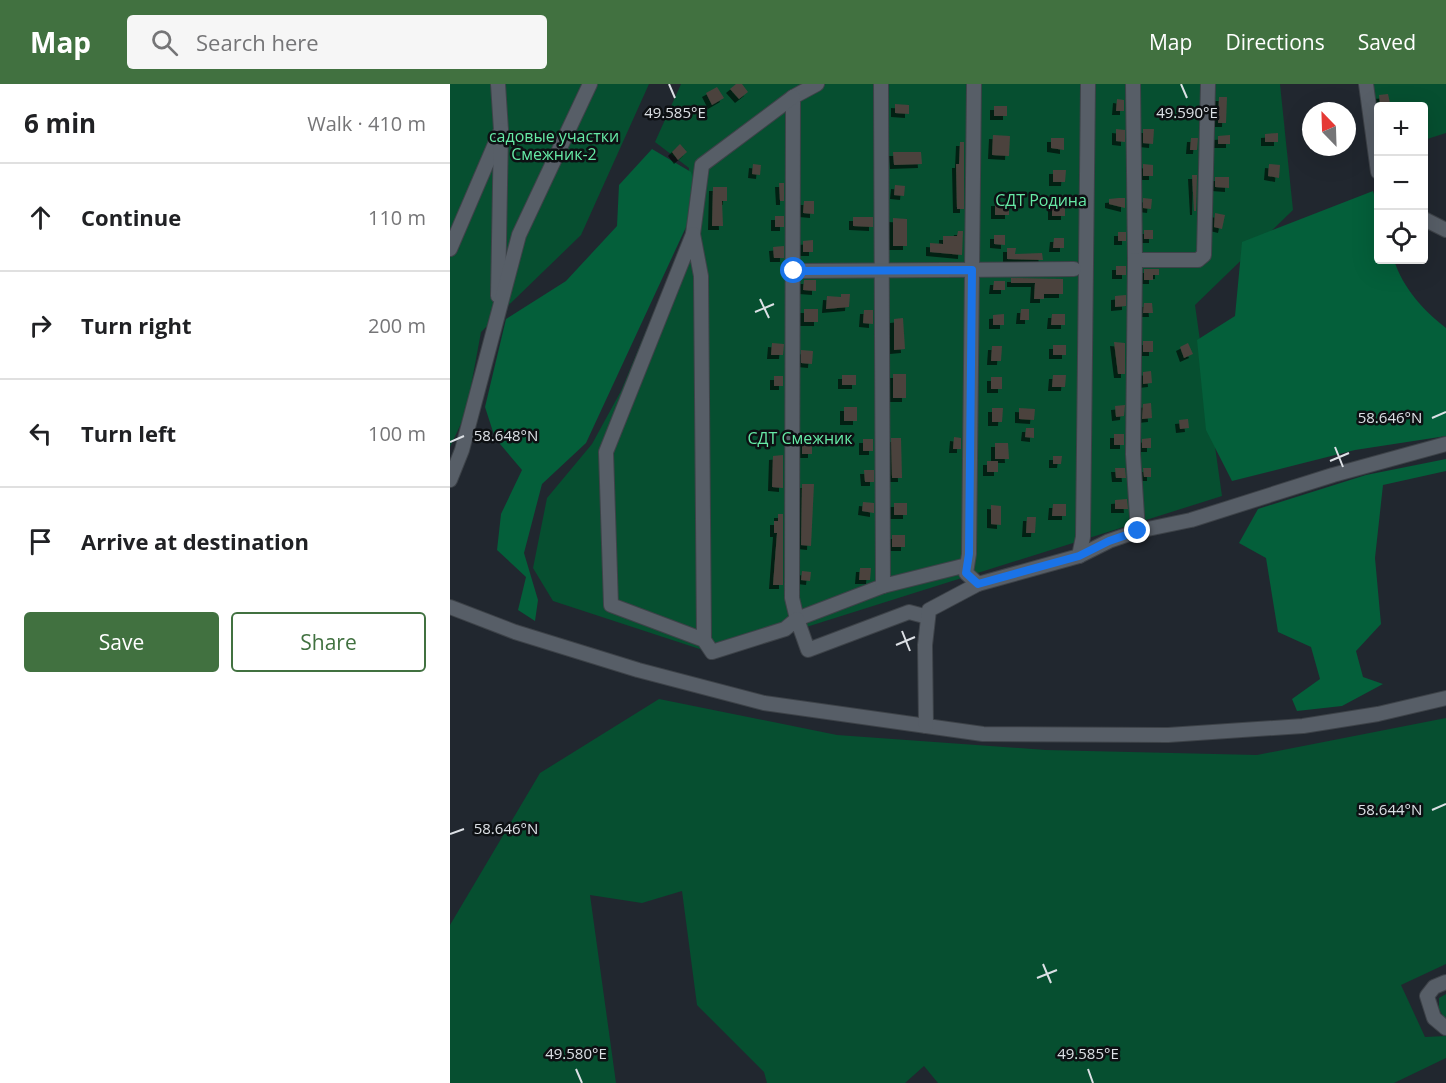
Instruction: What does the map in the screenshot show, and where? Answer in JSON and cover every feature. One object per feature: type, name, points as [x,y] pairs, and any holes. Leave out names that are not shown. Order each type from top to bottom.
[{"type":"street","points":[[497,320],[501,130],[498,84]]},
{"type":"street","points":[[450,480],[462,450],[519,235],[590,84]]},
{"type":"street","points":[[704,640],[611,605],[606,452],[693,234],[702,165],[793,97],[817,84]]},
{"type":"street","points":[[881,84],[883,586]]},
{"type":"street","points":[[974,84],[966,573],[978,584]]},
{"type":"street","points":[[1079,556],[1083,537],[1088,84]]},
{"type":"street","points":[[1132,84],[1135,260],[1133,454],[1138,531]]},
{"type":"street","points":[[1135,260],[1198,260],[1204,255],[1208,84]]},
{"type":"street","points":[[1366,84],[1376,156]]},
{"type":"street","points":[[793,97],[792,598],[797,618],[808,650],[909,612],[928,617]]},
{"type":"street","points":[[450,249],[501,130]]},
{"type":"street","points":[[1428,221],[1446,230]]},
{"type":"street","points":[[693,234],[701,276],[704,640],[712,652],[785,629],[797,618],[883,586],[967,565]]},
{"type":"street","points":[[794,271],[1074,269]]},
{"type":"street","points":[[926,726],[925,645],[929,610],[978,584],[1079,556],[1109,541],[1138,531],[1191,520],[1333,475],[1446,444]]},
{"type":"street","points":[[450,607],[515,632],[638,670],[764,703],[983,734],[1168,735],[1303,726],[1378,714],[1446,698]]},
{"type":"street","points":[[1446,982],[1429,992],[1427,996],[1434,1018],[1446,1028]]},
{"type":"street","points":[[1430,1009],[1435,996],[1446,989]]},
{"type":"green space","name":"садовые участки Смежник-2","points":[[450,84],[649,84],[581,235],[481,332],[466,413],[450,447]]},
{"type":"green space","name":"СДТ Смежник","points":[[681,84],[1280,84],[1293,210],[1195,305],[1222,496],[718,655],[553,601],[533,568],[547,498],[592,444],[621,391],[685,237],[689,168],[655,142]]},
{"type":"green space","points":[[1372,84],[1446,84],[1446,133],[1428,139],[1428,102],[1374,102]]},
{"type":"green space","points":[[652,149],[691,172],[699,199],[586,443],[542,484],[524,553],[538,600],[535,621],[518,610],[526,577],[497,550],[501,514],[522,470],[495,438],[485,407],[506,319],[566,281],[617,226],[619,185]]},
{"type":"green space","points":[[1373,191],[1374,264],[1396,264],[1415,298],[1446,328],[1446,436],[1355,450],[1232,481],[1206,430],[1197,340],[1235,316],[1242,242]]},
{"type":"green space","points":[[1446,459],[1446,471],[1383,485],[1375,558],[1381,624],[1356,651],[1363,677],[1383,684],[1342,706],[1297,711],[1292,699],[1320,679],[1311,647],[1278,632],[1266,558],[1239,543],[1258,509],[1366,475]]},
{"type":"green space","points":[[659,699],[837,735],[1046,750],[1257,755],[1446,718],[1446,964],[1401,985],[1425,1037],[1446,1036],[1446,1058],[1394,1083],[938,1083],[924,1066],[905,1083],[767,1083],[764,1072],[697,1005],[682,891],[642,903],[590,895],[616,1083],[450,1083],[450,925],[540,773]]},
{"type":"green space","points":[[1446,994],[1446,1021],[1439,1009],[1439,998]]},
{"type":"building","points":[[736,84],[742,84],[748,92],[739,99],[730,89]]},
{"type":"building","points":[[717,87],[724,98],[712,105],[706,93]]},
{"type":"building","points":[[1388,94],[1390,102],[1380,102],[1379,95]]},
{"type":"building","points":[[1219,97],[1227,97],[1226,123],[1218,123]]},
{"type":"building","points":[[1117,99],[1124,100],[1124,111],[1116,111]]},
{"type":"building","points":[[895,104],[909,105],[909,114],[895,113]]},
{"type":"building","points":[[994,106],[1007,106],[1007,116],[994,116]]},
{"type":"building","points":[[1116,129],[1125,130],[1125,142],[1116,141]]},
{"type":"building","points":[[1143,129],[1154,129],[1153,144],[1143,143]]},
{"type":"building","points":[[1278,133],[1278,142],[1265,142],[1265,134]]},
{"type":"building","points":[[993,135],[1010,136],[1009,156],[992,155]]},
{"type":"building","points":[[1230,135],[1230,144],[1218,144],[1218,136]]},
{"type":"building","points":[[1051,138],[1064,138],[1064,150],[1051,148]]},
{"type":"building","points":[[1191,138],[1198,138],[1197,150],[1190,150]]},
{"type":"building","points":[[960,142],[964,142],[964,209],[957,209],[956,164],[959,164]]},
{"type":"building","points":[[680,144],[687,152],[678,160],[672,152]]},
{"type":"building","points":[[893,152],[921,152],[922,164],[894,165]]},
{"type":"building","points":[[753,164],[761,165],[760,175],[752,174]]},
{"type":"building","points":[[1143,164],[1153,165],[1153,176],[1143,176]]},
{"type":"building","points":[[1269,164],[1280,165],[1279,178],[1268,176]]},
{"type":"building","points":[[1053,170],[1066,170],[1065,182],[1053,182]]},
{"type":"building","points":[[1192,175],[1197,175],[1196,211],[1194,211]]},
{"type":"building","points":[[1215,177],[1229,177],[1229,188],[1215,187]]},
{"type":"building","points":[[779,183],[784,183],[784,201],[780,201]]},
{"type":"building","points":[[895,185],[905,186],[904,196],[894,195]]},
{"type":"building","points":[[713,187],[727,187],[727,201],[722,201],[723,226],[712,226]]},
{"type":"building","points":[[1125,198],[1125,208],[1109,204],[1109,199]]},
{"type":"building","points":[[1143,198],[1152,199],[1151,209],[1143,208]]},
{"type":"building","points":[[804,201],[814,201],[814,214],[803,213]]},
{"type":"building","points":[[995,202],[1009,202],[1009,215],[995,215]]},
{"type":"building","points":[[1052,203],[1065,203],[1065,216],[1052,216]]},
{"type":"building","points":[[1215,213],[1225,215],[1222,229],[1214,227]]},
{"type":"building","points":[[775,216],[784,216],[784,227],[775,227]]},
{"type":"building","points":[[853,217],[873,217],[873,227],[853,226]]},
{"type":"building","points":[[893,218],[907,219],[907,246],[893,246]]},
{"type":"building","points":[[1144,230],[1153,230],[1153,239],[1144,239]]},
{"type":"building","points":[[958,231],[963,231],[962,255],[930,252],[930,243],[943,244],[943,236],[957,236]]},
{"type":"building","points":[[1118,232],[1126,232],[1126,241],[1118,241]]},
{"type":"building","points":[[994,235],[1005,235],[1005,245],[994,244]]},
{"type":"building","points":[[1054,238],[1064,238],[1064,248],[1053,248]]},
{"type":"building","points":[[813,240],[813,252],[803,252],[803,241]]},
{"type":"building","points":[[784,246],[784,258],[774,258],[773,247]]},
{"type":"building","points":[[1007,248],[1016,248],[1015,254],[1042,253],[1043,260],[1007,259]]},
{"type":"building","points":[[1116,266],[1126,266],[1126,275],[1116,275]]},
{"type":"building","points":[[1144,269],[1159,269],[1159,275],[1153,275],[1153,280],[1144,280]]},
{"type":"building","points":[[1011,278],[1063,279],[1063,294],[1044,294],[1044,299],[1034,299],[1035,283],[1011,283]]},
{"type":"building","points":[[804,280],[816,280],[816,291],[803,290]]},
{"type":"building","points":[[994,281],[1005,281],[1005,290],[993,290]]},
{"type":"building","points":[[841,294],[850,294],[849,307],[826,309],[827,296],[841,297]]},
{"type":"building","points":[[1126,295],[1126,306],[1115,307],[1115,296]]},
{"type":"building","points":[[1144,303],[1152,303],[1153,313],[1143,313]]},
{"type":"building","points":[[804,309],[818,309],[818,322],[804,322]]},
{"type":"building","points":[[1021,309],[1029,309],[1029,320],[1020,320]]},
{"type":"building","points":[[864,310],[873,310],[873,324],[863,323]]},
{"type":"building","points":[[1004,314],[1004,325],[993,325],[993,315]]},
{"type":"building","points":[[1052,314],[1065,314],[1065,325],[1051,325]]},
{"type":"building","points":[[903,318],[905,349],[894,350],[894,319]]},
{"type":"building","points":[[1143,341],[1153,341],[1153,352],[1143,352]]},
{"type":"building","points":[[1114,342],[1125,343],[1125,374],[1118,374]]},
{"type":"building","points":[[772,343],[784,344],[783,355],[771,355]]},
{"type":"building","points":[[1188,343],[1193,354],[1184,358],[1180,347]]},
{"type":"building","points":[[1053,345],[1066,345],[1066,355],[1053,355]]},
{"type":"building","points":[[992,346],[1002,346],[1001,361],[991,361]]},
{"type":"building","points":[[801,350],[813,351],[812,364],[801,363]]},
{"type":"building","points":[[1151,371],[1152,383],[1143,384],[1143,372]]},
{"type":"building","points":[[893,374],[906,374],[906,398],[893,398]]},
{"type":"building","points":[[842,375],[856,375],[856,385],[842,385]]},
{"type":"building","points":[[1053,375],[1066,375],[1065,387],[1052,387]]},
{"type":"building","points":[[774,376],[783,376],[783,386],[774,386]]},
{"type":"building","points":[[991,377],[1002,377],[1002,389],[991,389]]},
{"type":"building","points":[[1151,403],[1152,418],[1142,419],[1143,404]]},
{"type":"building","points":[[1125,405],[1124,416],[1116,417],[1115,406]]},
{"type":"building","points":[[844,407],[857,407],[857,421],[844,421]]},
{"type":"building","points":[[992,408],[1003,408],[1002,422],[992,422]]},
{"type":"building","points":[[1019,408],[1035,409],[1034,420],[1019,419]]},
{"type":"building","points":[[1188,419],[1189,428],[1180,429],[1179,420]]},
{"type":"building","points":[[1026,428],[1034,428],[1034,438],[1025,437]]},
{"type":"building","points":[[1114,434],[1124,434],[1124,445],[1114,445]]},
{"type":"building","points":[[954,437],[961,438],[961,449],[953,449]]},
{"type":"building","points":[[891,438],[901,438],[902,478],[892,478]]},
{"type":"building","points":[[1151,438],[1151,448],[1142,448],[1142,439]]},
{"type":"building","points":[[863,439],[873,439],[873,451],[863,451]]},
{"type":"building","points":[[802,441],[812,441],[812,454],[802,454]]},
{"type":"building","points":[[995,443],[1008,443],[1009,459],[995,459]]},
{"type":"building","points":[[783,455],[783,488],[772,487],[773,456]]},
{"type":"building","points":[[1053,456],[1062,456],[1061,464],[1053,464]]},
{"type":"building","points":[[987,461],[998,461],[998,472],[987,472]]},
{"type":"building","points":[[1115,468],[1125,468],[1126,478],[1116,478]]},
{"type":"building","points":[[1143,468],[1151,468],[1151,477],[1144,477]]},
{"type":"building","points":[[864,470],[874,470],[874,482],[865,482]]},
{"type":"building","points":[[802,484],[814,484],[811,546],[801,545]]},
{"type":"building","points":[[1127,499],[1128,509],[1115,509],[1115,500]]},
{"type":"building","points":[[863,502],[874,503],[874,513],[862,511]]},
{"type":"building","points":[[894,503],[907,503],[907,515],[894,515]]},
{"type":"building","points":[[1053,504],[1066,504],[1066,516],[1052,516]]},
{"type":"building","points":[[991,505],[1001,506],[1001,525],[991,524]]},
{"type":"building","points":[[778,514],[783,514],[783,585],[773,585],[777,533],[774,533],[774,521],[778,521]]},
{"type":"building","points":[[1027,517],[1036,517],[1035,533],[1026,533]]},
{"type":"building","points":[[892,535],[905,535],[905,547],[892,547]]},
{"type":"building","points":[[860,568],[871,568],[870,580],[859,580]]},
{"type":"building","points":[[802,571],[811,572],[810,581],[801,580]]},
{"type":"route","points":[[794,271],[972,270],[969,554],[966,573],[978,584],[1079,556],[1109,541],[1138,531]]},
{"type":"park label","name":"СДТ Родина","points":[[1041,200]]}]
